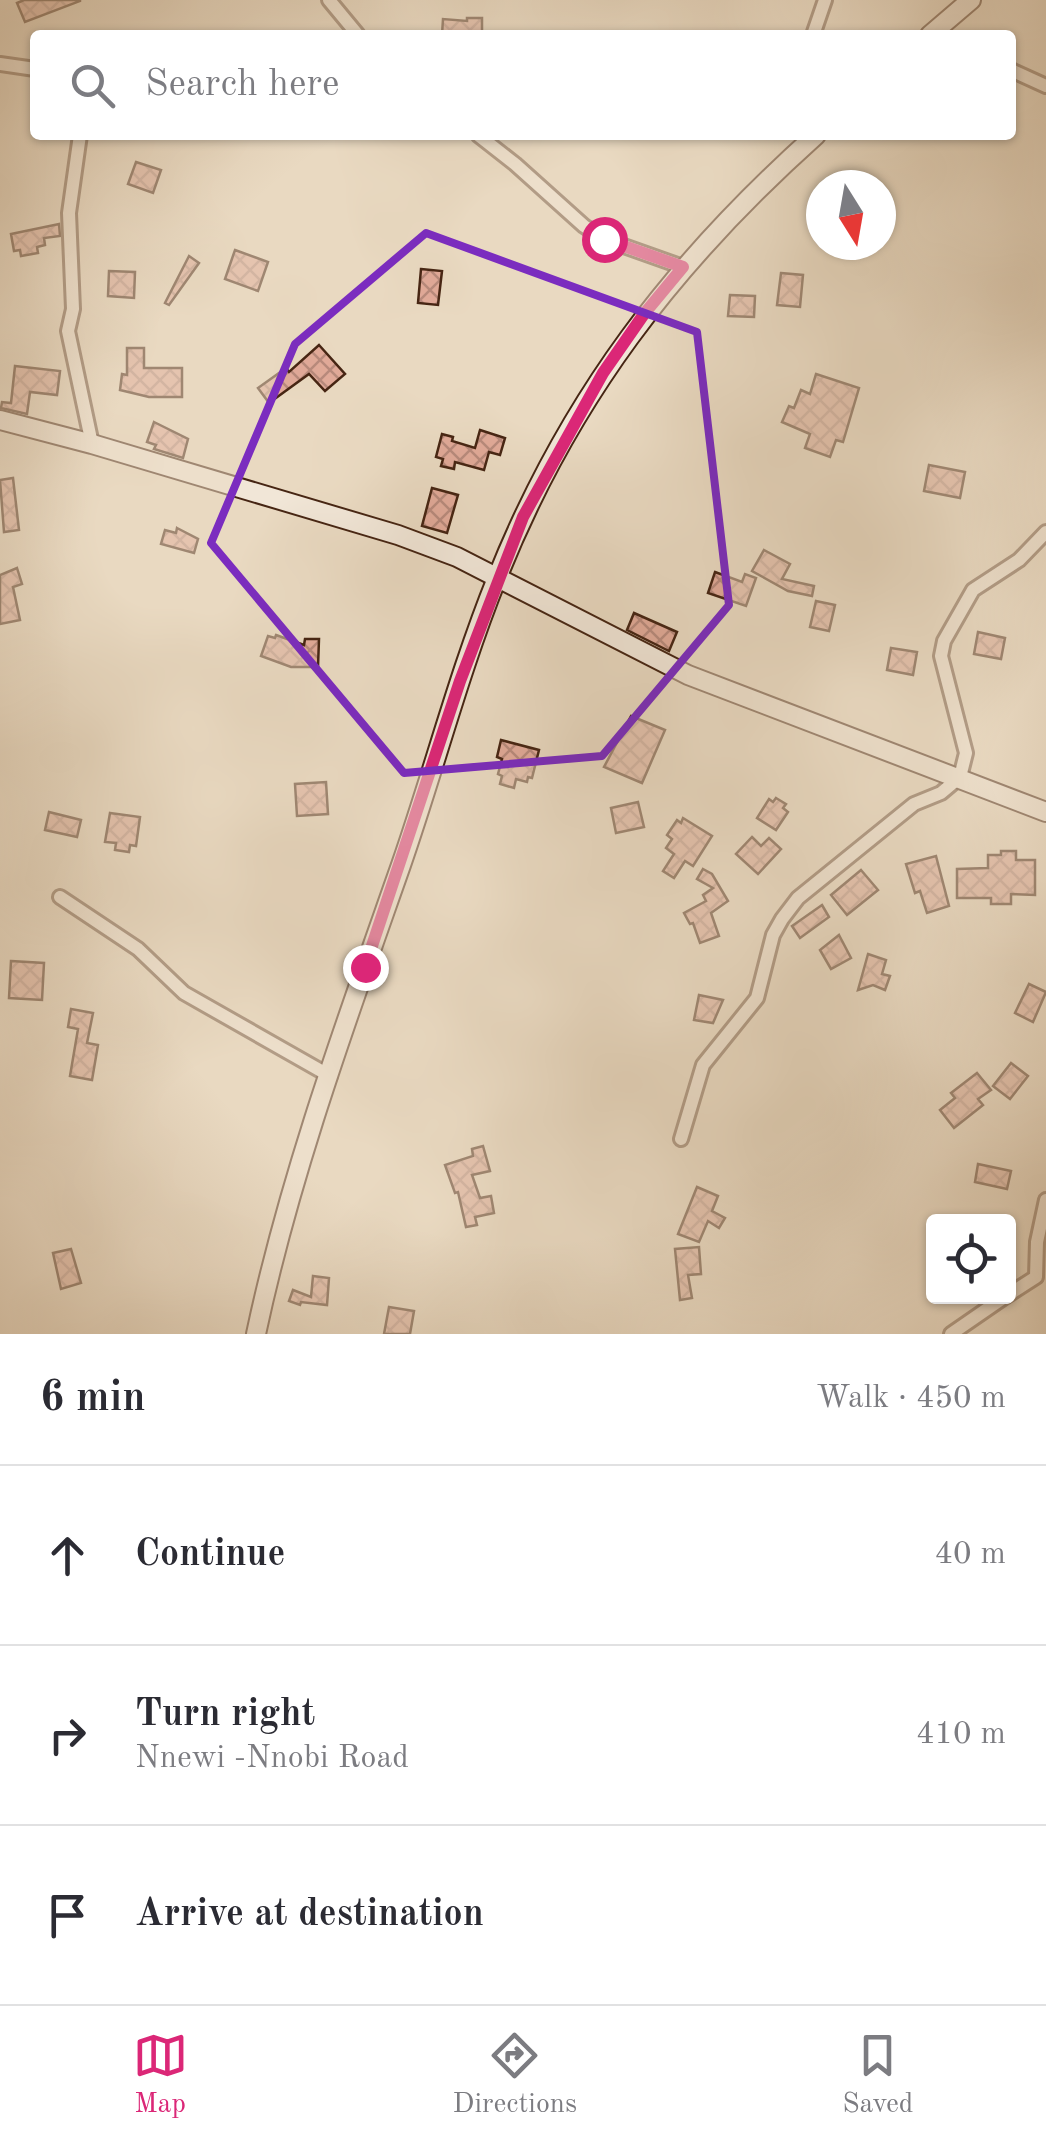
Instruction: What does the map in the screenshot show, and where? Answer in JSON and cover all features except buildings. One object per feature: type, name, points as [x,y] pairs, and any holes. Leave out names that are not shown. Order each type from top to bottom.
[{"type":"main road","points":[[945,30],[972,0]]},
{"type":"main road","points":[[256,1334],[303,1157],[496,580],[523,517],[603,373],[644,314],[732,212],[811,140]]},
{"type":"main road","points":[[0,420],[398,535],[458,557],[496,580],[598,627],[688,675],[1046,812]]},
{"type":"street","points":[[329,0],[353,30]]},
{"type":"street","points":[[815,30],[825,0]]},
{"type":"street","points":[[0,64],[30,68]]},
{"type":"street","points":[[1016,72],[1046,86]]},
{"type":"street","points":[[79,140],[69,212],[74,309],[68,331],[92,444]]},
{"type":"street","points":[[484,140],[604,239],[683,267]]},
{"type":"street","points":[[681,1138],[703,1065],[757,998],[774,934],[798,898],[914,804],[941,792],[960,777],[966,753],[941,656],[944,642],[973,590],[1019,560],[1046,532]]},
{"type":"street","points":[[60,896],[138,949],[184,993],[330,1076]]},
{"type":"street","points":[[1016,1290],[1036,1277],[1046,1200]]},
{"type":"street","points":[[951,1334],[995,1304]]},
{"type":"highlighted area","points":[[426,233],[697,332],[729,605],[602,756],[404,773],[211,543],[295,344]]},
{"type":"route","points":[[365,967],[460,681],[523,517],[603,373],[683,267],[604,239]]}]
